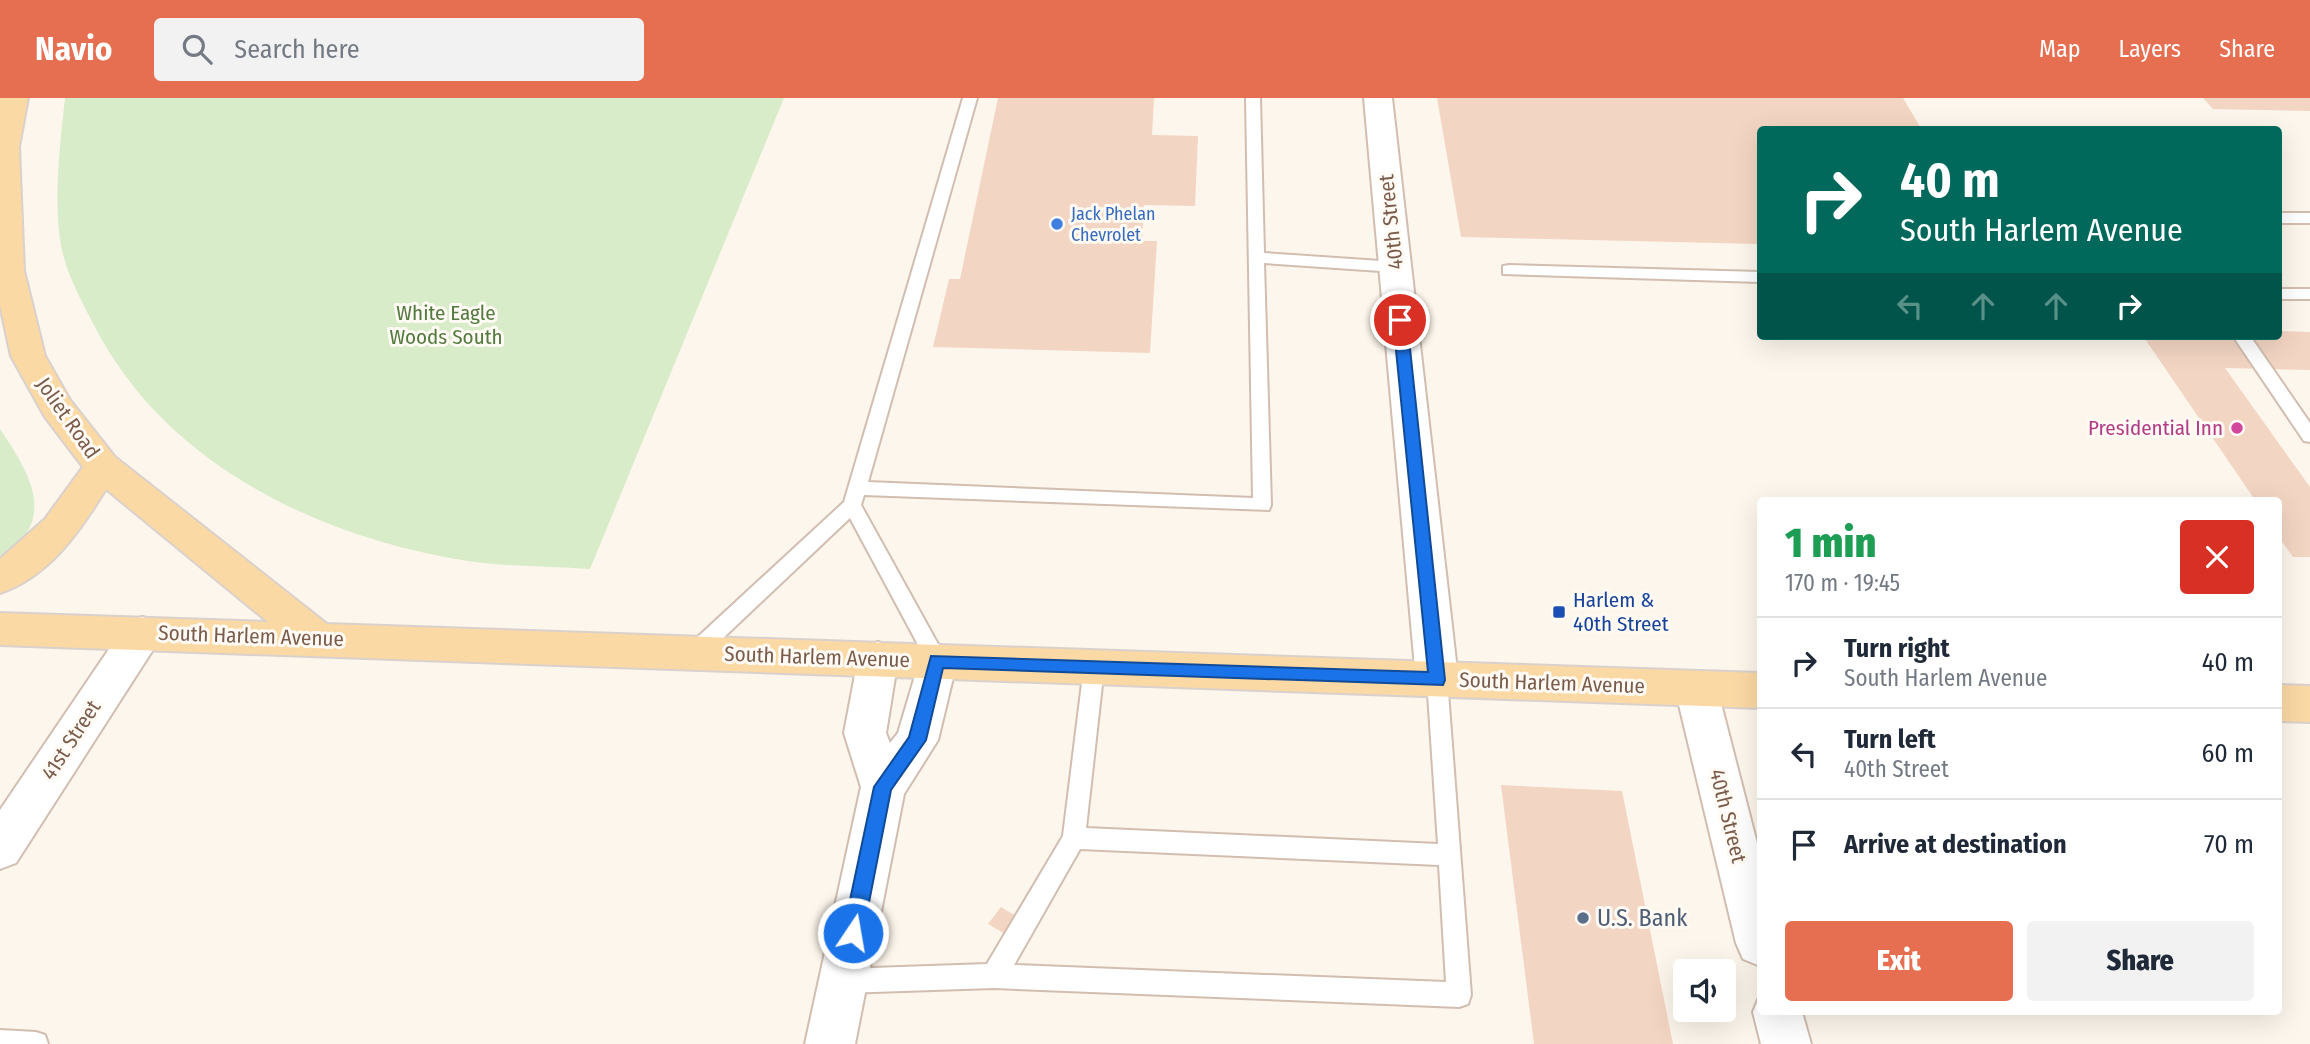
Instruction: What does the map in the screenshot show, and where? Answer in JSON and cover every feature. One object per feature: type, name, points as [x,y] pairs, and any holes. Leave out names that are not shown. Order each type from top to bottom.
[{"type":"main road","name":"Joliet Road","points":[[14,98],[5,148],[8,271],[28,356],[57,408],[102,466],[317,639]]},
{"type":"main road","points":[[0,578],[30,561],[71,516],[102,466]]},
{"type":"main road","name":"South Harlem Avenue","points":[[0,629],[1757,691]]},
{"type":"main road","points":[[2282,703],[2310,704]]},
{"type":"street","name":"40th Street","points":[[1378,98],[1437,680]]},
{"type":"street","name":"41st Street","points":[[0,848],[142,633]]},
{"type":"street","points":[[878,659],[865,733],[883,787]]},
{"type":"street","points":[[830,1044],[883,787],[917,740],[937,661]]},
{"type":"street","name":"40th Street","points":[[1696,688],[1757,931]]},
{"type":"street","points":[[1779,1015],[1786,1044]]},
{"type":"lane","points":[[695,652],[854,497],[970,98]]},
{"type":"lane","points":[[854,497],[1262,505],[1253,98]]},
{"type":"lane","points":[[2282,219],[2310,218]]},
{"type":"lane","points":[[1256,257],[1395,267]]},
{"type":"lane","points":[[1509,270],[1757,276]]},
{"type":"lane","points":[[2282,293],[2310,294]]},
{"type":"lane","points":[[2244,340],[2310,436]]},
{"type":"lane","points":[[854,497],[937,661]]},
{"type":"lane","points":[[994,976],[1074,838],[1094,667]]},
{"type":"lane","points":[[843,981],[994,976],[1459,995],[1437,680]]},
{"type":"lane","points":[[1074,838],[1450,855]]},
{"type":"lane","points":[[0,1042],[36,1044]]},
{"type":"green space","name":"White Eagle Woods South","points":[[65,98],[784,98],[590,569],[468,561],[361,535],[308,515],[258,490],[211,460],[169,425],[132,384],[101,338],[66,265],[60,240],[58,205],[58,169]]},
{"type":"green space","points":[[0,429],[29,479],[34,512],[29,528],[18,543],[0,556]]},
{"type":"building","name":"Jack Phelan Chevrolet","points":[[998,98],[1154,98],[1152,135],[1198,136],[1195,206],[1144,205],[1142,241],[1157,241],[1150,353],[933,347],[949,279],[960,279]]},
{"type":"building","points":[[1437,98],[1903,98],[1920,126],[1757,126],[1757,244],[1461,237]]},
{"type":"building","points":[[2203,98],[2310,98],[2310,111],[2213,109]]},
{"type":"building","name":"Presidential Inn","points":[[2282,331],[2310,332],[2310,370],[2225,368],[2310,487],[2310,557],[2293,557],[2282,542],[2282,497],[2253,497],[2146,340],[2282,340]]},
{"type":"building","name":"U.S. Bank","points":[[1501,785],[1622,791],[1673,1044],[1534,1044]]},
{"type":"building","points":[[1001,907],[1031,925],[1019,942],[988,924]]},
{"type":"place","name":"Jack Phelan Chevrolet","points":[[1057,224]]},
{"type":"place","name":"Presidential Inn","points":[[2237,428]]},
{"type":"place","name":"Harlem & 40th Street","points":[[1559,612]]},
{"type":"place","name":"U.S. Bank","points":[[1583,918]]},
{"type":"route","points":[[853,933],[883,787],[917,740],[937,661],[1437,680],[1400,320]]}]
